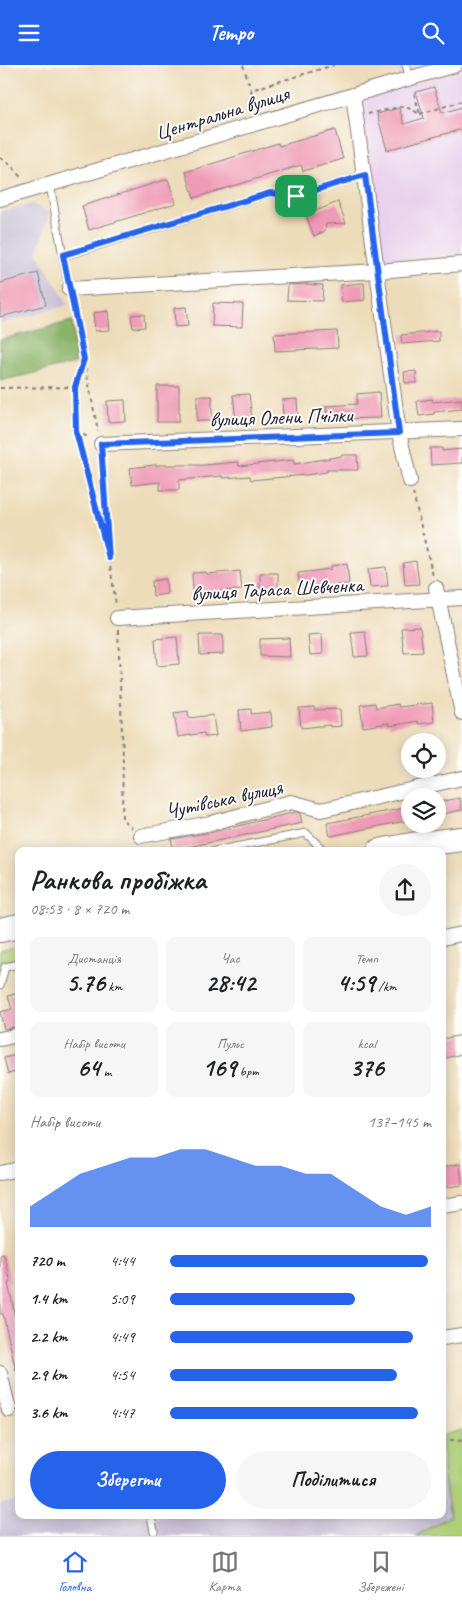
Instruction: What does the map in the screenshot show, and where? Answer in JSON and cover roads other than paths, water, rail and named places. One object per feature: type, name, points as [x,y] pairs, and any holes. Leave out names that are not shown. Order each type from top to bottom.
[{"type":"highway","points":[[400,847],[462,839]]},
{"type":"highway","points":[[0,930],[15,927]]},
{"type":"street","name":"Центральна вулиця","points":[[0,199],[353,95],[408,71],[455,65]]},
{"type":"street","points":[[353,95],[399,433],[410,481]]},
{"type":"street","points":[[69,289],[378,271],[462,264]]},
{"type":"street","name":"вулиця Олени Пчілки","points":[[101,444],[462,429]]},
{"type":"street","points":[[437,594],[462,713]]},
{"type":"street","name":"вулиця Тараса Шевченка","points":[[118,618],[437,594],[462,598]]},
{"type":"street","name":"Чутівська вулиця","points":[[141,836],[211,823],[291,802],[321,810],[462,778]]},
{"type":"street","points":[[446,937],[462,934]]},
{"type":"street","points":[[0,1039],[15,1036]]},
{"type":"street","points":[[0,1173],[15,1170]]},
{"type":"street","points":[[446,1205],[462,1203]]},
{"type":"street","points":[[446,1337],[462,1335]]},
{"type":"street","points":[[0,1373],[9,1410]]},
{"type":"lane","points":[[63,255],[270,193],[296,196],[365,175]]},
{"type":"lane","points":[[50,185],[69,289]]},
{"type":"lane","points":[[234,847],[306,833],[320,847]]},
{"type":"lane","points":[[0,985],[5,967],[15,965]]},
{"type":"lane","points":[[152,1519],[154,1531]]}]
